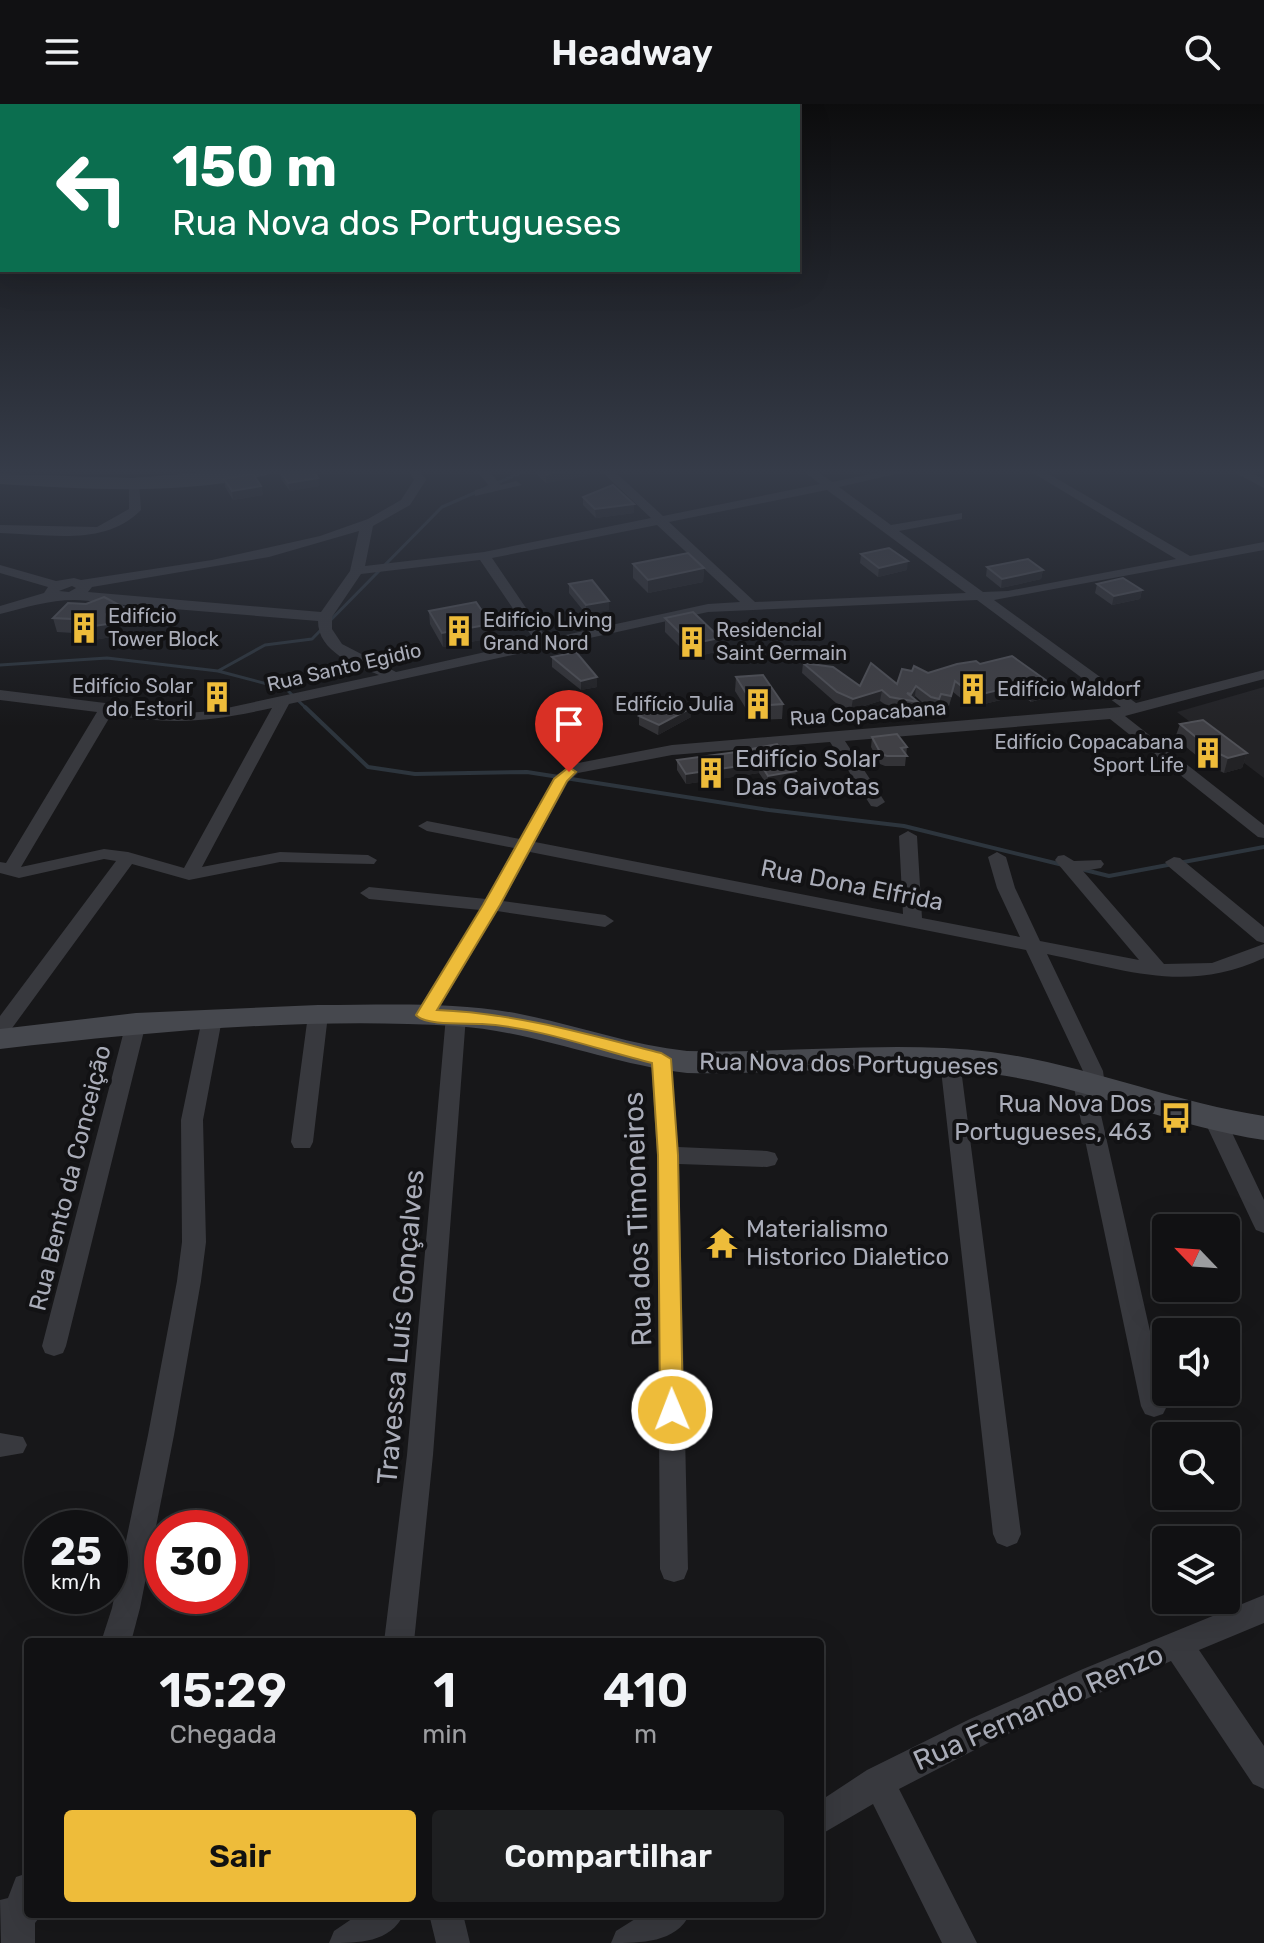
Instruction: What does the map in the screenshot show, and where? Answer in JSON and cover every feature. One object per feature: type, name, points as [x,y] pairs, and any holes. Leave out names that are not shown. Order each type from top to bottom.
[{"type":"street","points":[[80,589],[254,556]]},
{"type":"street","points":[[360,556],[357,571],[325,617],[326,634],[332,644],[393,676]]},
{"type":"street","points":[[357,571],[484,556],[543,643]]},
{"type":"street","points":[[699,556],[750,604]]},
{"type":"street","points":[[925,556],[1135,710]]},
{"type":"street","points":[[1180,556],[1187,560]]},
{"type":"street","name":"Rua Santo Egidio","points":[[0,695],[26,695],[188,719],[282,703],[708,608],[1013,595],[1210,556]]},
{"type":"street","points":[[0,569],[55,590]]},
{"type":"street","points":[[0,610],[70,582],[101,599],[325,617]]},
{"type":"street","name":"Rua Copacabana","points":[[524,846],[561,779],[569,772],[607,761],[672,750],[1113,714],[1264,674]]},
{"type":"street","points":[[189,875],[282,703]]},
{"type":"street","points":[[107,708],[5,870],[31,871],[90,855],[128,857],[189,875],[280,857],[368,860]]},
{"type":"street","points":[[1113,714],[1264,833]]},
{"type":"street","points":[[834,735],[877,802]]},
{"type":"street","name":"Rua Dona Elfrida","points":[[427,826],[1158,970],[1216,971],[1264,950]]},
{"type":"street","points":[[908,836],[913,924]]},
{"type":"street","points":[[425,1015],[524,846]]},
{"type":"street","points":[[0,1030],[128,857]]},
{"type":"street","points":[[997,857],[1006,888],[1093,1071],[1089,1085],[1152,1396]]},
{"type":"street","points":[[1174,862],[1264,937]]},
{"type":"street","points":[[1095,864],[1067,864],[1158,970]]},
{"type":"street","points":[[369,893],[492,905],[605,921]]},
{"type":"street","points":[[302,1142],[318,1015]]},
{"type":"street","name":"Rua Nova dos Portugueses","points":[[0,1039],[136,1023],[212,1019],[318,1015],[456,1016],[519,1024],[661,1059],[730,1064],[950,1061],[1018,1067],[1264,1128]]},
{"type":"street","name":"Travessa Luís Gonçalves","points":[[399,1638],[420,1455],[456,1016]]},
{"type":"street","points":[[117,1638],[138,1551],[189,1281],[194,1242],[192,1120],[212,1019]]},
{"type":"street","name":"Rua Bento da Conceição","points":[[54,1346],[136,1023]]},
{"type":"street","name":"Rua dos Timoneiros","points":[[661,1059],[668,1155],[674,1569]]},
{"type":"street","points":[[950,1061],[1007,1534]]},
{"type":"street","points":[[1214,1118],[1264,1224]]},
{"type":"street","points":[[668,1155],[767,1159]]},
{"type":"street","name":"Rua Fernando Renzo","points":[[824,1816],[878,1781],[949,1744],[1264,1609]]},
{"type":"street","points":[[1177,1644],[1264,1773]]},
{"type":"street","points":[[878,1781],[960,1943]]},
{"type":"street","points":[[346,1943],[381,1918]]},
{"type":"street","points":[[447,1918],[453,1943]]},
{"type":"street","points":[[628,1943],[667,1918]]},
{"type":"shaded area","points":[[1264,687],[1264,778],[1177,712]]},
{"type":"building","points":[[691,556],[704,568],[648,580],[633,564]]},
{"type":"building","points":[[863,556],[900,556],[908,561],[879,568]]},
{"type":"building","points":[[1028,559],[1043,570],[1002,579],[987,567]]},
{"type":"building","points":[[1123,578],[1142,590],[1114,596],[1097,584]]},
{"type":"building","points":[[592,580],[609,601],[586,605],[569,584]]},
{"type":"building","points":[[104,597],[123,607],[106,614],[108,624],[73,629],[72,619],[53,618],[68,603],[86,604]]},
{"type":"building","points":[[476,602],[491,624],[442,633],[429,611]]},
{"type":"building","points":[[693,612],[720,638],[691,644],[665,618]]},
{"type":"building","points":[[576,652],[597,677],[581,681],[552,657]]},
{"type":"building","points":[[1012,656],[1054,686],[1033,691],[1023,684],[974,696],[955,681],[951,696],[941,694],[939,699],[916,686],[911,694],[907,693],[918,702],[890,697],[882,690],[853,699],[837,692],[803,663],[833,667],[860,686],[871,663],[897,684],[902,669],[912,671],[914,666],[928,673],[957,664],[976,661],[980,664]]},
{"type":"building","points":[[763,675],[783,704],[754,706],[736,677]]},
{"type":"building","points":[[672,698],[691,708],[659,725],[639,716]]},
{"type":"building","points":[[1203,720],[1247,753],[1228,758],[1213,751],[1180,724]]},
{"type":"building","points":[[897,734],[907,747],[901,748],[907,756],[881,754],[872,737]]},
{"type":"building","points":[[777,744],[796,771],[768,776],[760,763],[686,774],[677,760],[736,752],[743,761],[752,749]]},
{"type":"waterway","points":[[218,671],[265,645],[312,639],[394,556]]},
{"type":"waterway","points":[[0,665],[107,658],[218,671]]},
{"type":"waterway","points":[[218,671],[286,689],[307,709]]},
{"type":"waterway","points":[[305,707],[368,767],[415,774],[527,772],[769,810],[904,826],[1063,865]]},
{"type":"waterway","points":[[1081,869],[1109,876],[1264,847]]},
{"type":"place","name":"Edifício Tower Block","points":[[84,628]]},
{"type":"place","name":"Edifício Living Grand Nord","points":[[459,631]]},
{"type":"place","name":"Residencial Saint Germain","points":[[692,642]]},
{"type":"place","name":"Edifício Waldorf","points":[[973,689]]},
{"type":"place","name":"Edifício Solar do Estoril","points":[[217,697]]},
{"type":"place","name":"Edifício Julia","points":[[758,704]]},
{"type":"place","name":"Edifício Copacabana Sport Life","points":[[1208,753]]},
{"type":"place","name":"Edifício Solar Das Gaivotas","points":[[711,773]]},
{"type":"place","name":"Rua Nova Dos Portugueses, 463","points":[[1176,1118]]},
{"type":"place","name":"Materialismo Historico Dialetico","points":[[722,1243]]},
{"type":"route","points":[[569,772],[561,779],[492,905],[425,1015],[486,1018],[519,1024],[661,1059],[668,1155],[672,1410]]}]
